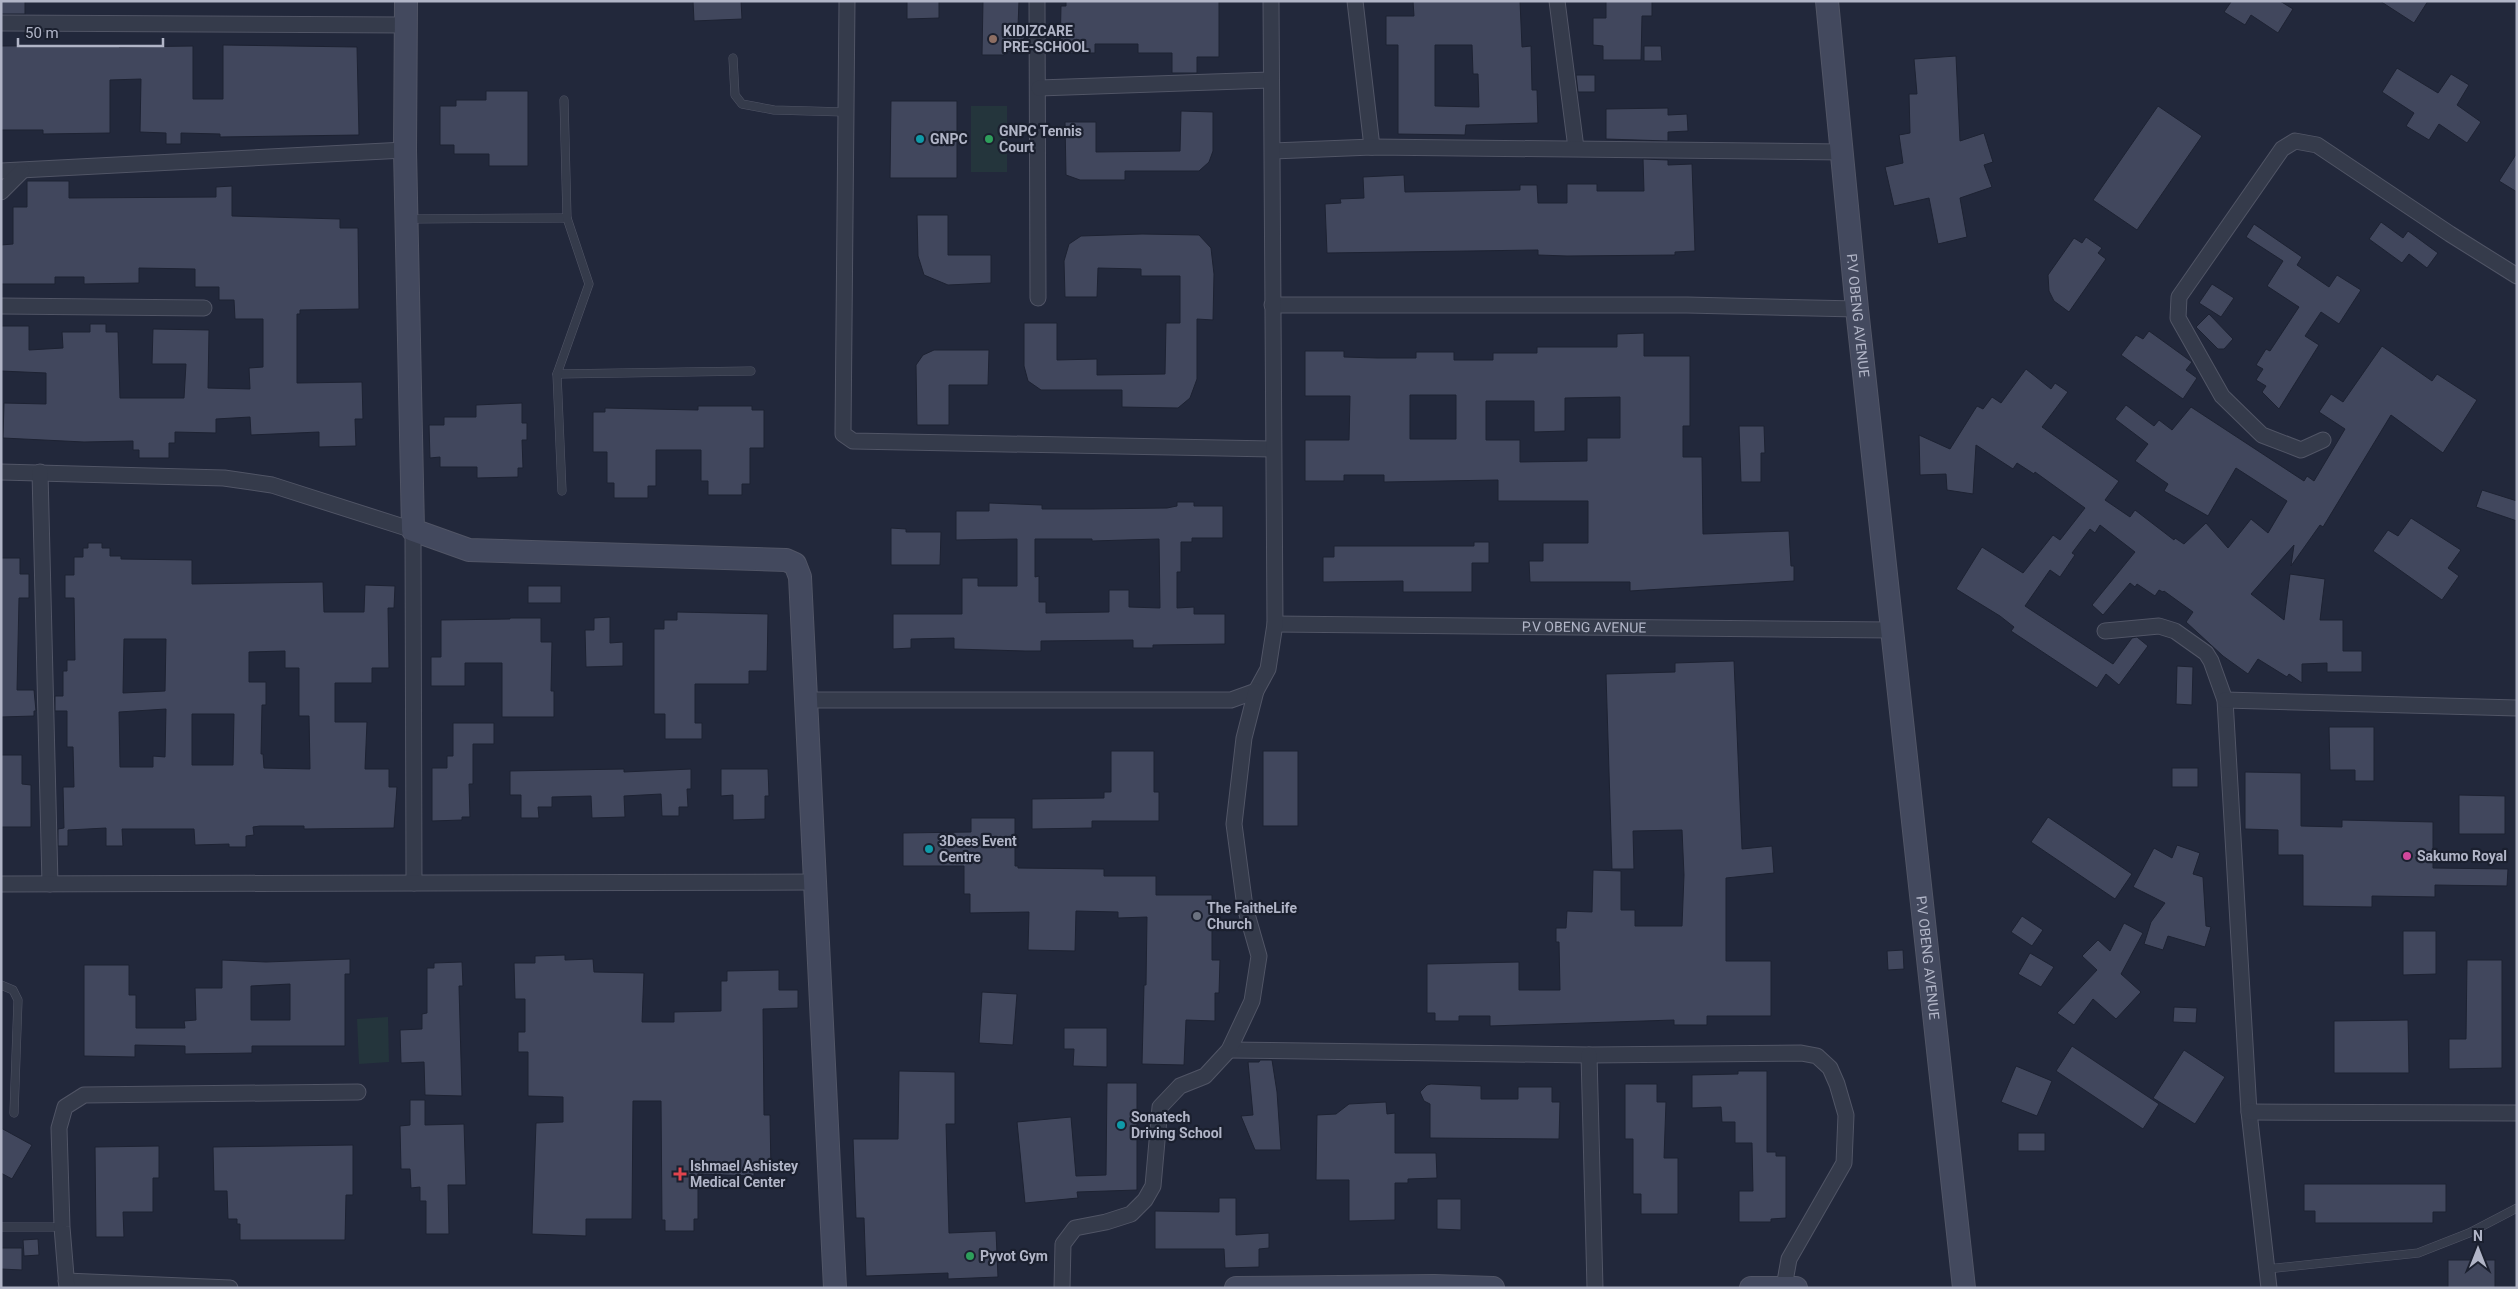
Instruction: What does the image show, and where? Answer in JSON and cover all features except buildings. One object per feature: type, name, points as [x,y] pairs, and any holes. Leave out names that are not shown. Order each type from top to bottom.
[{"type":"street","points":[[406,1],[406,150],[413,530],[414,883]]},
{"type":"street","points":[[847,1],[843,434],[849,440],[1273,449]]},
{"type":"street","points":[[1037,1],[1039,88],[1038,298]]},
{"type":"street","points":[[1062,1288],[1063,1244],[1075,1228],[1106,1222],[1131,1214],[1144,1200],[1153,1186],[1160,1107],[1180,1086],[1205,1076],[1229,1050],[1252,1001],[1259,956],[1245,907],[1234,824],[1244,738],[1256,691],[1268,669],[1275,624],[1272,305],[1273,151],[1270,80],[1270,1]]},
{"type":"street","points":[[1356,1],[1372,147]]},
{"type":"street","points":[[1557,1],[1576,148]]},
{"type":"street","name":"P.V OBENG AVENUE","points":[[1827,1],[1857,309],[1964,1288]]},
{"type":"street","points":[[1,23],[405,25]]},
{"type":"street","points":[[1039,88],[1270,80]]},
{"type":"street","points":[[2323,440],[2301,450],[2262,435],[2222,396],[2178,318],[2179,297],[2282,149],[2295,141],[2317,144],[2450,234],[2517,276]]},
{"type":"street","points":[[1273,151],[1372,147],[1843,152]]},
{"type":"street","points":[[1,171],[406,150]]},
{"type":"street","points":[[1,192],[22,171]]},
{"type":"street","points":[[1272,305],[1687,305],[1857,309]]},
{"type":"street","points":[[1,306],[204,308]]},
{"type":"street","points":[[1,472],[224,478],[272,485],[413,530],[468,550],[786,560],[795,564],[800,577],[835,1288]]},
{"type":"street","points":[[40,472],[50,884]]},
{"type":"street","name":"P.V OBENG AVENUE","points":[[1275,624],[1892,630]]},
{"type":"street","points":[[2105,631],[2160,626],[2175,631],[2206,654],[2211,661],[2225,700],[2249,1112],[2269,1288]]},
{"type":"street","points":[[806,700],[1231,700],[1256,691]]},
{"type":"street","points":[[2225,700],[2517,708]]},
{"type":"street","points":[[1,884],[816,882]]},
{"type":"street","points":[[1229,1050],[1589,1055],[1801,1054],[1817,1056],[1830,1068],[1838,1084],[1846,1116],[1844,1163],[1788,1259],[1790,1287],[1751,1288]]},
{"type":"street","points":[[1589,1055],[1595,1288]]},
{"type":"street","points":[[230,1288],[66,1284],[59,1128],[65,1107],[84,1095],[358,1092]]},
{"type":"street","points":[[2249,1112],[2517,1112]]},
{"type":"street","points":[[1236,1288],[1493,1288]]},
{"type":"lane","points":[[733,58],[735,95],[742,104],[774,110],[845,112]]},
{"type":"lane","points":[[562,490],[557,374],[589,284],[567,218],[564,100]]},
{"type":"lane","points":[[407,219],[567,218]]},
{"type":"lane","points":[[557,374],[751,371]]},
{"type":"lane","points":[[1,985],[13,990],[18,1000],[14,1113]]},
{"type":"lane","points":[[2267,1270],[2418,1252],[2469,1233],[2517,1208]]},
{"type":"lane","points":[[1,1227],[62,1227]]},
{"type":"shaded area","name":"GNPC Tennis Court","points":[[971,106],[1007,106],[1007,172],[971,172]]},
{"type":"shaded area","points":[[388,1017],[389,1062],[359,1064],[357,1019]]},
{"type":"place","name":"KIDIZCARE PRE-SCHOOL","points":[[993,39]]},
{"type":"place","name":"GNPC","points":[[920,139]]},
{"type":"place","name":"GNPC Tennis Court","points":[[989,139]]},
{"type":"place","name":"3Dees Event Centre","points":[[929,849]]},
{"type":"place","name":"Sakumo Royal","points":[[2407,856]]},
{"type":"place","name":"The FaitheLife Church","points":[[1197,916]]},
{"type":"place","name":"Sonatech Driving School","points":[[1121,1125]]},
{"type":"place","name":"Ishmael Ashistey Medical Center","points":[[680,1174]]},
{"type":"place","name":"Pyvot Gym","points":[[970,1256]]}]
